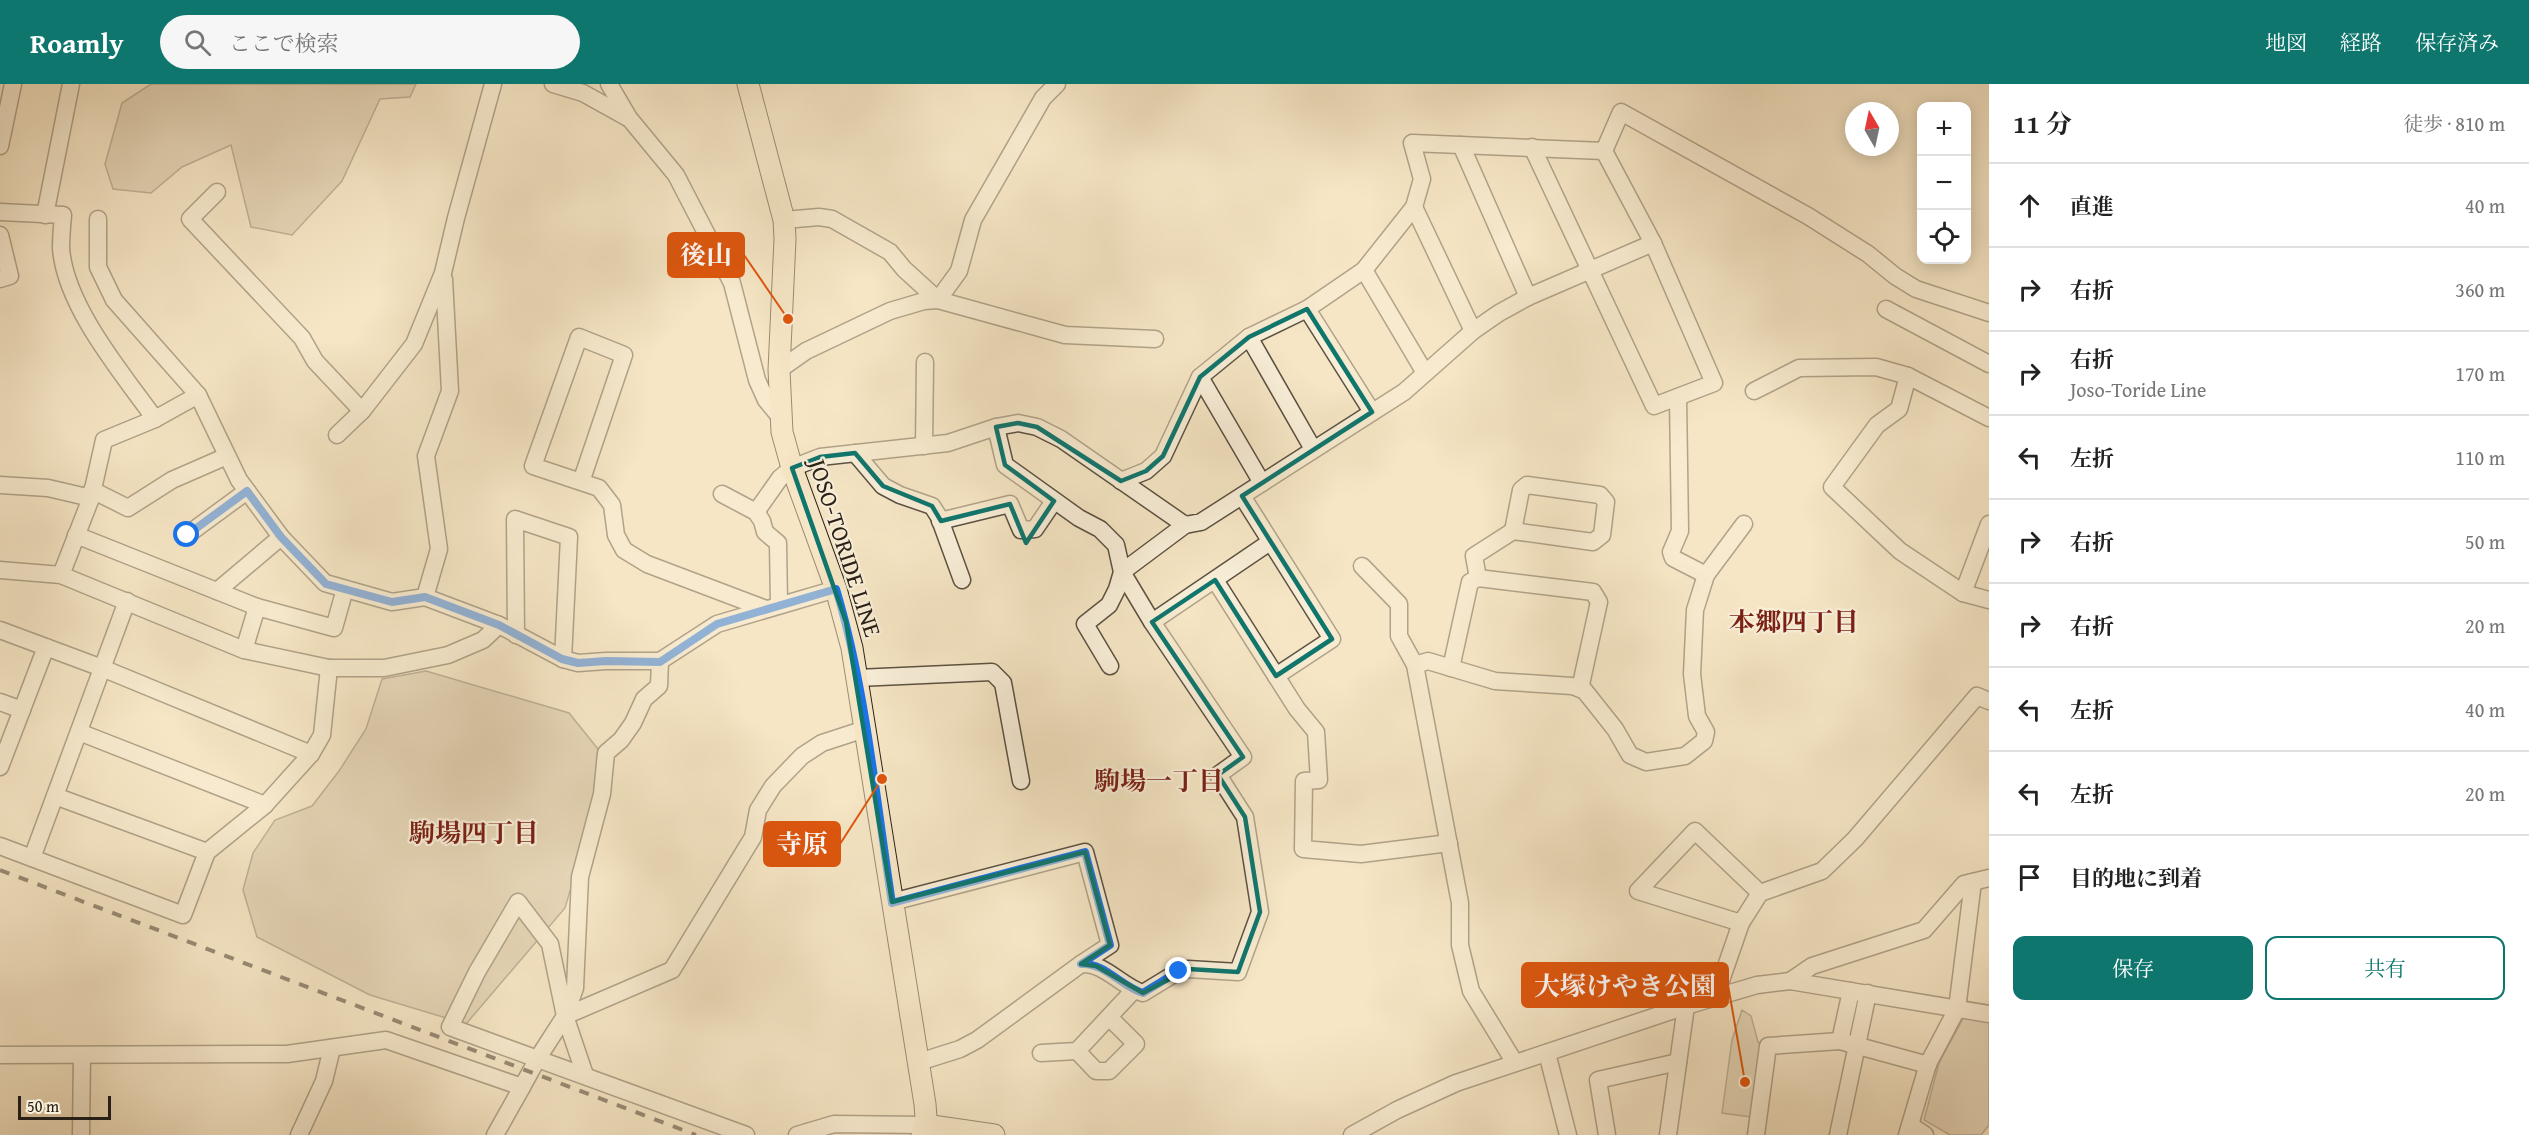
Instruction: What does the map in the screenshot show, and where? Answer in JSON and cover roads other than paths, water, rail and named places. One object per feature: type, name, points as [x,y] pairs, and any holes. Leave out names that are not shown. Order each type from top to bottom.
[{"type":"main road","name":"JOSO-TORIDE LINE","points":[[748,84],[784,220],[778,370],[780,417],[786,450],[846,622],[926,1104],[924,1130]]},
{"type":"main road","points":[[924,1130],[994,1135]]},
{"type":"street","points":[[0,146],[13,84]]},
{"type":"street","points":[[45,215],[71,84]]},
{"type":"street","points":[[337,435],[362,411],[414,344],[443,273],[493,84]]},
{"type":"street","points":[[553,84],[583,93],[629,118]]},
{"type":"street","points":[[609,84],[629,118],[676,175],[732,283],[757,380],[766,400],[780,417]]},
{"type":"street","points":[[938,300],[959,271],[973,220],[1043,98],[1057,84]]},
{"type":"street","points":[[1604,151],[1622,112],[1808,216],[1868,254],[1895,276],[1916,289],[1989,313]]},
{"type":"street","points":[[1121,481],[1146,471],[1163,456],[1200,377],[1249,337],[1308,309],[1364,270],[1414,207],[1422,179],[1412,143],[1604,151]]},
{"type":"street","points":[[1461,146],[1528,297]]},
{"type":"street","points":[[1532,147],[1654,406],[1714,383],[1653,243],[1604,151]]},
{"type":"street","points":[[217,192],[190,219],[302,338],[315,361],[362,411]]},
{"type":"street","points":[[1414,207],[1473,331]]},
{"type":"street","points":[[0,212],[63,215],[61,249],[69,283],[91,329],[155,419]]},
{"type":"street","points":[[784,220],[819,217],[832,219],[890,252],[904,269],[938,300]]},
{"type":"street","points":[[98,219],[98,267],[114,300],[198,395],[227,456],[247,491],[281,537],[326,584],[392,602],[425,597],[499,625],[562,659],[578,663],[660,662],[717,624],[836,589]]},
{"type":"street","points":[[0,235],[10,276],[0,279]]},
{"type":"street","points":[[1110,666],[1085,624],[1109,605],[1122,572],[1185,525],[1201,522],[1404,392],[1473,331],[1528,297],[1653,243]]},
{"type":"street","points":[[1364,270],[1425,373]]},
{"type":"street","points":[[425,597],[440,549],[426,456],[450,391],[443,273]]},
{"type":"street","points":[[778,370],[806,351],[890,311],[938,300],[1065,335],[1155,339]]},
{"type":"street","points":[[1308,309],[1372,412]]},
{"type":"street","points":[[1886,309],[1989,364]]},
{"type":"street","points":[[581,482],[624,356],[579,337],[532,466],[598,488],[612,505],[616,535],[624,550],[647,564],[772,607]]},
{"type":"street","points":[[1249,337],[1313,449]]},
{"type":"street","points":[[924,447],[925,362]]},
{"type":"street","points":[[1754,391],[1799,368],[1876,367],[1908,376],[1989,418]]},
{"type":"street","points":[[1908,376],[1899,409],[1877,425],[1832,487],[1900,551],[1963,593],[1989,600]]},
{"type":"street","points":[[1200,377],[1262,483]]},
{"type":"street","points":[[61,575],[92,494],[104,440],[155,419],[198,395]]},
{"type":"street","points":[[1678,397],[1680,531],[1671,552],[1673,558],[1706,575]]},
{"type":"street","points":[[756,512],[769,490],[792,468],[820,458],[948,443],[996,427],[1018,423],[1037,427],[1061,439],[1185,525]]},
{"type":"street","points":[[996,427],[1005,465],[1054,501],[1100,529],[1116,545],[1122,572],[1152,622],[1243,757],[1218,774],[1245,817],[1260,912],[1239,972],[1188,969],[1179,971],[1143,993],[1134,990],[1096,966],[1081,964]]},
{"type":"street","points":[[855,453],[883,486],[900,495],[932,506],[962,580]]},
{"type":"street","points":[[0,485],[92,494],[128,508],[172,480],[227,456]]},
{"type":"street","points":[[1478,578],[1474,556],[1513,531],[1593,542],[1602,535],[1606,502],[1600,495],[1527,485],[1521,490],[1513,531]]},
{"type":"street","points":[[187,535],[247,491]]},
{"type":"street","points":[[722,494],[756,512],[765,532],[778,543],[772,607]]},
{"type":"street","points":[[1242,496],[1332,639],[1276,676]]},
{"type":"street","points":[[940,521],[1010,504],[1021,530],[1035,530],[1054,501]]},
{"type":"street","points":[[516,635],[516,519],[569,537],[562,659]]},
{"type":"street","points":[[1415,665],[1428,661],[1495,681],[1572,686],[1584,690],[1615,729],[1630,755],[1646,762],[1685,756],[1704,741],[1706,732],[1697,716],[1692,674],[1695,610],[1706,575],[1744,524]]},
{"type":"street","points":[[1963,593],[1986,544],[1989,524]]},
{"type":"street","points":[[76,535],[257,608],[334,628],[345,589]]},
{"type":"street","points":[[217,591],[281,537]]},
{"type":"street","points":[[1152,622],[1270,542]]},
{"type":"street","points":[[1362,566],[1399,604],[1399,636],[1415,665],[1460,903],[1460,945],[1471,991],[1515,1064]]},
{"type":"street","points":[[0,570],[61,575],[244,650],[329,668],[384,668],[448,655],[483,640],[499,625]]},
{"type":"street","points":[[1451,668],[1470,582],[1478,578],[1593,592],[1599,602],[1580,689]]},
{"type":"street","points":[[1215,580],[1297,709],[1316,732],[1319,780],[1304,781],[1302,849],[1361,854],[1449,843]]},
{"type":"street","points":[[32,858],[127,601]]},
{"type":"street","points":[[244,650],[257,608]]},
{"type":"street","points":[[0,630],[102,668],[311,754]]},
{"type":"street","points":[[0,768],[46,647]]},
{"type":"street","points":[[495,1135],[538,1058],[565,1016],[576,988],[580,877],[602,795],[606,753],[621,740],[633,723],[644,699],[659,686],[660,662]]},
{"type":"street","points":[[0,846],[183,915],[207,852],[265,805],[311,754],[322,735],[329,668]]},
{"type":"street","points":[[857,678],[992,672],[1003,683],[1021,781]]},
{"type":"street","points":[[1715,998],[1741,923],[1760,893],[1822,871],[1855,839],[1977,696],[1989,701]]},
{"type":"street","points":[[0,702],[22,710]]},
{"type":"street","points":[[565,1016],[672,970],[753,837],[758,810],[773,786],[802,756],[822,744],[865,729]]},
{"type":"street","points":[[79,732],[265,805]]},
{"type":"street","points":[[55,796],[207,852]]},
{"type":"street","points":[[1741,923],[1638,891],[1695,831],[1760,893]]},
{"type":"street","points":[[892,903],[1085,852],[1110,945],[1072,969],[1024,1008],[977,1040],[960,1049],[919,1062]]},
{"type":"street","points":[[1790,981],[1812,966],[1924,930],[1964,884],[1981,880],[1957,1009],[1928,1065],[1909,1130],[1926,1135]]},
{"type":"street","points":[[585,1075],[565,1016],[550,944],[518,902],[477,972],[450,1027],[746,1135]]},
{"type":"street","points":[[1352,1135],[1397,1110],[1456,1083],[1686,1006],[1757,985],[1790,981],[1989,1014]]},
{"type":"street","points":[[1041,1053],[1077,1051],[1134,990]]},
{"type":"street","points":[[1838,1135],[1851,991]]},
{"type":"street","points":[[1848,1043],[1868,993]]},
{"type":"street","points":[[1668,1135],[1686,1006]]},
{"type":"street","points":[[1077,1051],[1096,1071],[1108,1071],[1136,1044],[1109,1017]]},
{"type":"street","points":[[0,1055],[287,1054],[386,1040],[522,1087]]},
{"type":"street","points":[[1756,1135],[1768,1046],[1848,1043],[1928,1065]]},
{"type":"street","points":[[298,1135],[324,1081],[332,1048]]},
{"type":"street","points":[[1546,1053],[1568,1135]]},
{"type":"street","points":[[81,1135],[82,1054]]},
{"type":"street","points":[[1607,1135],[1598,1080],[1678,1062]]},
{"type":"street","points":[[797,1135],[834,1124],[924,1130]]},
{"type":"railway","points":[[0,870],[696,1135]]},
{"type":"place","name":"後山","points":[[788,319]]},
{"type":"place","name":"寺原","points":[[882,779]]},
{"type":"place","name":"大塚けやき公園","points":[[1745,1082]]},
{"type":"district","name":"本郷四丁目","points":[[1794,622]]},
{"type":"district","name":"駒場一丁目","points":[[1159,781]]},
{"type":"district","name":"駒場四丁目","points":[[474,833]]}]
